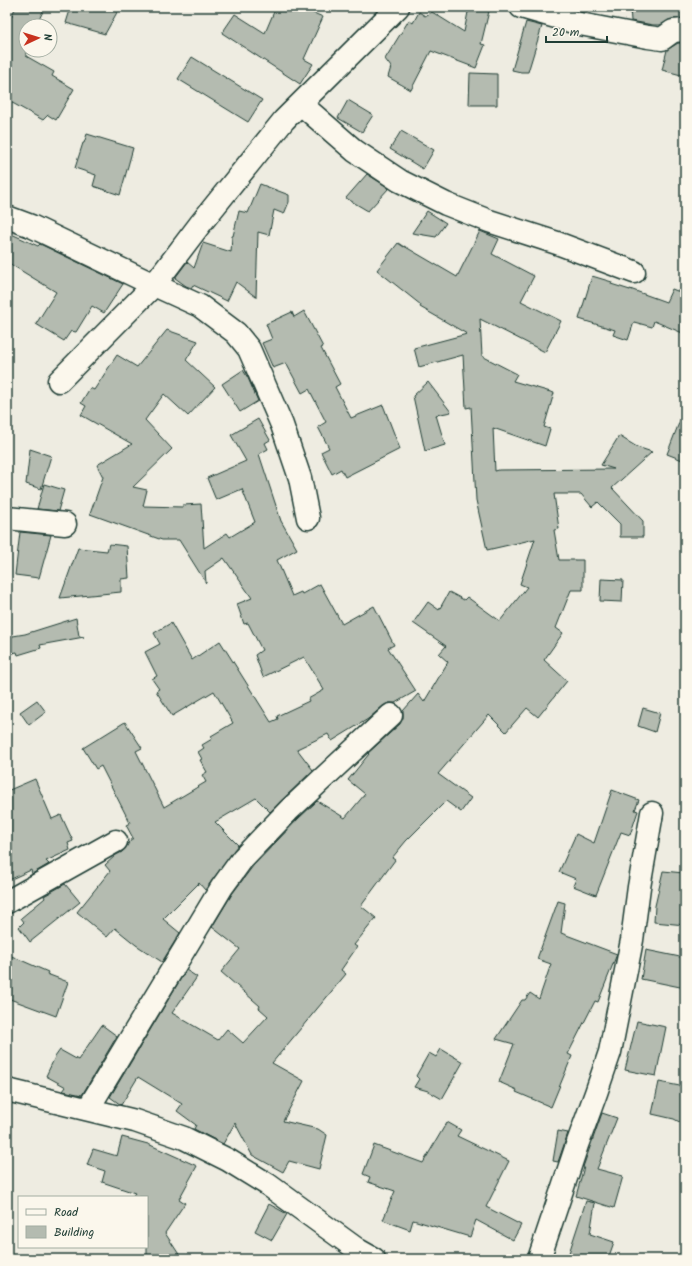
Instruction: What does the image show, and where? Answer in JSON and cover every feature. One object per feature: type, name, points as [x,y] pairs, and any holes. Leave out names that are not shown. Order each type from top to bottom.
[{"type":"street","points":[[59,381],[154,285],[201,223],[279,126],[398,7]]},
{"type":"street","points":[[521,7],[580,24],[662,39],[673,31],[685,30]]},
{"type":"street","points":[[301,104],[355,151],[400,181],[446,204],[489,221],[557,243],[634,272]]},
{"type":"street","points":[[7,217],[31,226],[200,306],[236,333],[249,349],[282,425],[300,478],[308,518]]},
{"type":"street","points":[[7,518],[65,524]]},
{"type":"street","points":[[88,1109],[218,894],[243,858],[289,810],[392,715]]},
{"type":"street","points":[[539,1259],[576,1144],[610,1052],[632,940],[639,887],[652,813]]},
{"type":"street","points":[[7,902],[116,841]]},
{"type":"street","points":[[7,1090],[135,1121],[184,1138],[212,1151],[267,1184],[358,1250],[374,1259]]},
{"type":"building","points":[[16,7],[45,7],[40,18],[18,18],[18,58],[30,58],[54,72],[52,76],[74,89],[56,120],[48,115],[43,120],[7,100],[7,25]]},
{"type":"building","points":[[71,7],[120,7],[105,34],[66,23]]},
{"type":"building","points":[[276,7],[313,7],[311,12],[323,17],[304,59],[313,64],[300,84],[222,33],[235,14],[265,33]]},
{"type":"building","points":[[469,7],[490,7],[481,44],[485,45],[476,68],[431,51],[411,90],[388,77],[391,67],[385,59],[409,20],[413,23],[419,12],[425,16],[432,12],[464,32]]},
{"type":"building","points":[[630,7],[685,7],[685,18],[672,19],[660,25],[631,21]]},
{"type":"building","points":[[526,22],[542,26],[528,72],[521,72],[512,70]]},
{"type":"building","points":[[678,43],[685,43],[685,76],[662,70],[667,50]]},
{"type":"building","points":[[192,57],[262,100],[248,122],[178,79]]},
{"type":"building","points":[[470,73],[497,74],[497,105],[469,105]]},
{"type":"building","points":[[348,100],[373,115],[362,132],[338,118]]},
{"type":"building","points":[[401,131],[434,150],[423,169],[390,149]]},
{"type":"building","points":[[87,134],[133,148],[120,195],[93,186],[96,175],[75,168]]},
{"type":"building","points":[[367,174],[389,188],[368,211],[346,198]]},
{"type":"building","points":[[260,184],[289,195],[289,202],[284,214],[274,210],[269,235],[258,232],[256,297],[236,282],[227,301],[193,285],[191,288],[186,286],[175,278],[187,262],[194,268],[203,243],[231,252],[232,236],[239,211],[248,213]]},
{"type":"building","points":[[427,211],[446,223],[436,237],[412,233]]},
{"type":"building","points":[[480,231],[499,239],[492,254],[534,276],[521,301],[561,321],[545,352],[480,319],[482,356],[517,374],[513,381],[554,393],[544,427],[550,429],[545,446],[493,428],[495,471],[614,469],[601,465],[619,436],[637,447],[652,452],[612,488],[643,521],[643,537],[620,537],[620,524],[598,502],[592,507],[581,494],[554,494],[559,529],[554,530],[559,560],[583,560],[583,590],[571,590],[556,628],[563,633],[544,660],[567,681],[538,717],[527,708],[506,732],[489,715],[438,774],[471,798],[461,812],[446,801],[406,841],[392,858],[395,860],[361,906],[376,918],[354,945],[357,947],[341,970],[346,974],[272,1063],[304,1081],[283,1121],[318,1129],[327,1135],[319,1169],[289,1161],[283,1172],[252,1155],[235,1123],[223,1144],[194,1129],[196,1125],[177,1111],[182,1104],[138,1077],[121,1105],[110,1097],[186,970],[197,977],[172,1013],[218,1040],[227,1029],[243,1043],[268,1016],[259,1008],[260,1006],[221,972],[240,949],[212,927],[232,894],[253,866],[317,801],[345,818],[365,794],[348,780],[369,754],[368,753],[400,724],[403,718],[403,711],[418,694],[424,702],[448,662],[439,654],[446,646],[413,623],[428,602],[439,610],[449,592],[464,600],[467,597],[500,621],[527,587],[520,584],[535,539],[487,550],[476,500],[471,407],[466,408],[463,355],[419,367],[414,348],[467,334],[420,307],[421,305],[377,270],[398,243],[457,277]]},
{"type":"building","points":[[7,232],[38,246],[40,244],[123,284],[104,313],[92,306],[76,332],[71,331],[64,341],[36,324],[56,292],[7,262]]},
{"type":"building","points":[[592,276],[612,282],[611,284],[666,302],[672,289],[685,294],[685,334],[654,321],[652,327],[634,322],[628,340],[613,335],[615,330],[579,319]]},
{"type":"building","points":[[304,311],[340,384],[335,387],[351,418],[383,405],[400,449],[345,477],[341,469],[332,474],[321,452],[329,448],[318,427],[326,422],[309,389],[302,393],[286,363],[273,368],[262,343],[272,339],[266,324],[292,312],[294,317]]},
{"type":"building","points":[[167,330],[198,341],[186,360],[215,387],[188,416],[164,394],[145,420],[172,449],[133,487],[147,490],[143,506],[183,507],[183,505],[201,504],[204,548],[227,533],[230,537],[255,522],[242,489],[216,500],[207,478],[246,461],[231,435],[258,419],[270,440],[265,443],[268,449],[259,454],[281,521],[297,549],[277,560],[292,596],[301,592],[302,594],[320,584],[342,624],[374,606],[394,645],[388,648],[416,691],[395,703],[389,703],[383,706],[368,719],[332,741],[328,734],[297,749],[313,770],[270,812],[256,798],[215,822],[238,845],[205,890],[199,883],[163,919],[180,933],[162,962],[136,945],[115,928],[107,937],[77,912],[110,871],[105,865],[116,855],[122,852],[133,838],[126,825],[130,823],[101,766],[96,769],[83,748],[125,722],[142,748],[136,751],[164,807],[206,782],[202,775],[207,772],[200,760],[202,759],[198,752],[204,748],[202,745],[212,739],[211,736],[233,723],[214,691],[172,716],[156,691],[159,689],[152,679],[157,676],[145,652],[160,644],[154,633],[171,623],[192,660],[220,641],[271,722],[278,719],[277,716],[309,701],[308,699],[324,690],[304,657],[263,677],[255,655],[262,650],[248,623],[244,624],[237,604],[252,598],[224,558],[205,571],[206,583],[179,540],[162,540],[90,514],[103,477],[97,465],[132,444],[81,415],[86,406],[81,403],[90,388],[94,390],[117,355],[137,367]]},
{"type":"building","points":[[243,370],[258,401],[240,412],[222,384]]},
{"type":"building","points":[[428,382],[451,412],[436,415],[445,445],[425,451],[413,396]]},
{"type":"building","points":[[685,410],[685,461],[667,454]]},
{"type":"building","points":[[30,449],[51,456],[41,489],[26,484]]},
{"type":"building","points":[[44,484],[64,490],[58,511],[37,509]]},
{"type":"building","points":[[20,532],[51,535],[39,578],[15,575]]},
{"type":"building","points":[[109,544],[127,546],[129,578],[121,579],[121,592],[60,598],[78,548],[107,551]]},
{"type":"building","points":[[601,579],[623,580],[622,602],[600,601]]},
{"type":"building","points":[[76,618],[79,636],[84,637],[40,645],[41,648],[18,655],[17,652],[7,654],[7,637],[25,634]]},
{"type":"building","points":[[37,700],[46,712],[29,725],[20,712]]},
{"type":"building","points":[[643,708],[660,713],[655,732],[638,726]]},
{"type":"building","points":[[35,779],[52,819],[61,815],[73,841],[68,843],[70,850],[46,861],[49,864],[32,874],[31,870],[7,881],[7,791]]},
{"type":"building","points":[[612,790],[639,800],[635,810],[638,811],[630,835],[621,832],[596,895],[573,886],[576,879],[559,872],[576,834],[594,843]]},
{"type":"building","points":[[663,871],[684,873],[682,897],[685,897],[685,925],[654,922],[655,906]]},
{"type":"building","points":[[65,884],[80,902],[30,942],[19,927],[24,922],[21,918],[45,898],[44,896]]},
{"type":"building","points":[[558,901],[565,903],[561,933],[617,954],[598,1002],[595,1001],[568,1054],[572,1056],[551,1107],[516,1092],[517,1090],[499,1082],[514,1044],[496,1039],[522,1000],[525,1000],[530,993],[539,999],[551,964],[537,959]]},
{"type":"building","points":[[646,950],[685,958],[685,988],[641,979]]},
{"type":"building","points":[[7,954],[48,972],[47,974],[68,982],[56,1016],[7,998]]},
{"type":"building","points":[[637,1021],[666,1027],[656,1076],[625,1070]]},
{"type":"building","points":[[102,1025],[117,1036],[82,1095],[63,1091],[66,1087],[46,1076],[55,1057],[60,1050],[78,1060]]},
{"type":"building","points":[[441,1049],[463,1062],[442,1099],[428,1091],[414,1087],[419,1079],[416,1076],[429,1053],[436,1057]]},
{"type":"building","points":[[659,1082],[685,1087],[685,1125],[674,1119],[652,1114]]},
{"type":"building","points":[[602,1113],[617,1118],[597,1169],[623,1176],[614,1208],[576,1196],[583,1167]]},
{"type":"building","points":[[447,1122],[461,1130],[457,1136],[509,1161],[486,1207],[521,1225],[513,1240],[476,1220],[470,1237],[413,1220],[410,1230],[383,1220],[395,1191],[368,1182],[370,1177],[363,1174],[374,1145],[423,1163]]},
{"type":"building","points":[[558,1131],[568,1133],[558,1162],[553,1161]]},
{"type":"building","points":[[122,1137],[148,1144],[197,1166],[179,1199],[185,1203],[165,1233],[182,1259],[147,1259],[148,1196],[133,1196],[135,1193],[102,1182],[105,1171],[87,1165],[93,1149],[117,1156]]},
{"type":"building","points":[[586,1201],[595,1203],[590,1234],[614,1242],[608,1259],[567,1259]]},
{"type":"building","points":[[269,1204],[287,1214],[272,1240],[255,1231]]}]
